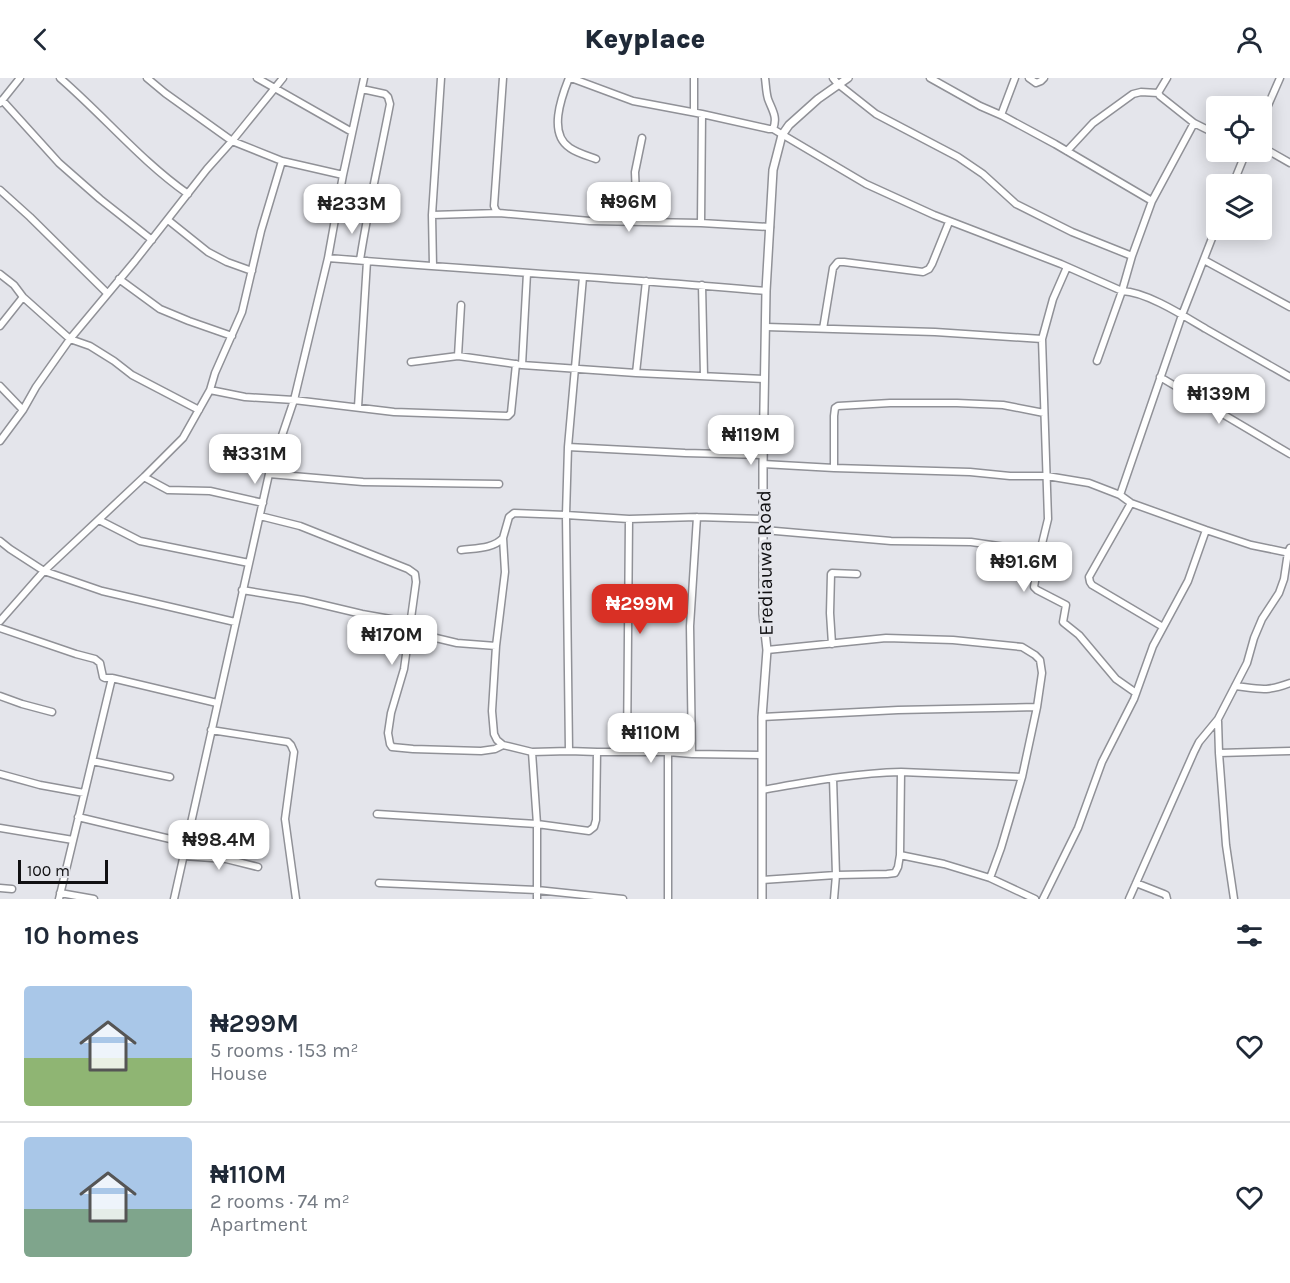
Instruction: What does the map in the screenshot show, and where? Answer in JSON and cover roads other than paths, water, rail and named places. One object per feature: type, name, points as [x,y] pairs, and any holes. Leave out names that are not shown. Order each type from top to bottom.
[{"type":"street","points":[[20,78],[1,102],[59,163],[152,240]]},
{"type":"street","points":[[60,78],[86,100],[152,166],[188,194]]},
{"type":"street","points":[[147,78],[232,141],[282,161],[343,175]]},
{"type":"street","points":[[257,78],[352,132]]},
{"type":"street","points":[[0,441],[70,339],[283,78]]},
{"type":"street","points":[[174,899],[269,474],[294,400],[328,258],[364,78]]},
{"type":"street","points":[[433,266],[432,215],[441,78]]},
{"type":"street","points":[[500,213],[494,206],[503,78]]},
{"type":"street","points":[[596,159],[570,149],[561,140],[558,131],[559,109],[570,78],[633,101],[773,129],[866,183],[949,222],[1067,267],[1122,291],[1144,296],[1182,315],[1290,377]]},
{"type":"street","points":[[694,78],[694,112]]},
{"type":"street","points":[[765,78],[768,97],[775,116],[776,123],[773,129]]},
{"type":"street","name":"Erediauwa Road","points":[[762,899],[762,717],[767,650],[764,614],[764,379],[773,170],[782,135],[798,116],[836,81],[848,78]]},
{"type":"street","points":[[930,78],[1067,151],[1152,201]]},
{"type":"street","points":[[1001,115],[1015,78]]},
{"type":"street","points":[[1029,78],[1036,83],[1044,78]]},
{"type":"street","points":[[1158,93],[1167,78]]},
{"type":"street","points":[[1272,97],[1281,78]]},
{"type":"street","points":[[836,81],[876,114],[966,162],[1016,204],[1072,232],[1132,256]]},
{"type":"street","points":[[360,260],[367,213],[390,104],[385,94],[362,89]]},
{"type":"street","points":[[1067,151],[1093,123],[1132,94],[1141,92],[1158,93],[1194,123],[1206,129]]},
{"type":"street","points":[[700,223],[702,114]]},
{"type":"street","points":[[1097,361],[1152,201],[1194,123]]},
{"type":"street","points":[[637,222],[635,172],[642,138]]},
{"type":"street","points":[[1272,153],[1290,163]]},
{"type":"street","points":[[0,621],[44,571],[183,438],[210,390],[215,373],[242,312],[261,231],[282,161]]},
{"type":"street","points":[[0,190],[107,293]]},
{"type":"street","points":[[337,210],[367,213]]},
{"type":"street","points":[[432,215],[500,213],[590,221],[770,227]]},
{"type":"street","points":[[168,220],[208,252],[252,271]]},
{"type":"street","points":[[823,329],[833,268],[838,262],[923,272],[932,264],[949,222]]},
{"type":"street","points":[[1120,495],[1182,315],[1212,240]]},
{"type":"street","points":[[328,258],[646,280],[766,291]]},
{"type":"street","points":[[1204,260],[1290,308]]},
{"type":"street","points":[[358,407],[367,261]]},
{"type":"street","points":[[1067,267],[1053,299],[1042,339],[1048,519],[1034,587],[1066,604],[1063,622],[1079,635],[1116,678],[1136,693]]},
{"type":"street","points":[[210,390],[245,397],[294,400],[394,412],[508,416],[511,413],[519,365],[527,273]]},
{"type":"street","points":[[0,274],[70,339],[90,346],[132,375],[199,410]]},
{"type":"street","points":[[569,751],[566,514],[568,447],[582,277]]},
{"type":"street","points":[[119,279],[160,309],[232,336]]},
{"type":"street","points":[[636,373],[646,280]]},
{"type":"street","points":[[702,285],[704,376]]},
{"type":"street","points":[[0,326],[23,297]]},
{"type":"street","points":[[458,356],[461,305]]},
{"type":"street","points":[[766,327],[935,332],[1042,339]]},
{"type":"street","points":[[411,362],[458,356],[519,365],[764,379]]},
{"type":"street","points":[[1160,377],[1290,454]]},
{"type":"street","points":[[0,386],[23,410]]},
{"type":"street","points":[[834,468],[834,416],[835,408],[838,406],[957,403],[1003,405],[1044,413]]},
{"type":"street","points":[[568,447],[763,454]]},
{"type":"street","points":[[763,464],[1047,476],[1089,483],[1120,495],[1131,502],[1206,530],[1251,545],[1289,551],[1280,593],[1262,619],[1247,663],[1218,719],[1198,742],[1129,899]]},
{"type":"street","points":[[269,474],[363,482],[499,484]]},
{"type":"street","points":[[144,477],[168,490],[210,491],[263,503]]},
{"type":"street","points":[[1131,502],[1089,577],[1090,582],[1163,627]]},
{"type":"street","points":[[762,755],[627,751],[532,752],[503,745],[497,740],[494,734],[492,711],[496,646],[505,572],[503,538],[509,517],[514,513],[629,519],[698,517],[764,519]]},
{"type":"street","points":[[260,516],[300,526],[415,574],[416,582],[404,669],[391,713],[388,733],[392,747],[481,751],[503,745]]},
{"type":"street","points":[[692,754],[690,626],[698,517]]},
{"type":"street","points":[[627,751],[629,519]]},
{"type":"street","points":[[99,520],[140,541],[249,563]]},
{"type":"street","points":[[764,530],[891,541],[971,542],[1040,552]]},
{"type":"street","points":[[1043,899],[1078,828],[1102,762],[1136,693],[1154,646],[1188,581],[1206,530]]},
{"type":"street","points":[[461,550],[492,546],[503,538]]},
{"type":"street","points":[[0,541],[44,571],[102,591],[235,622]]},
{"type":"street","points":[[832,644],[831,574],[857,574]]},
{"type":"street","points":[[242,590],[303,600],[396,620],[436,638],[457,644],[496,646]]},
{"type":"street","points":[[0,628],[95,659],[100,663],[105,678],[217,703]]},
{"type":"street","points":[[767,650],[886,638],[953,640],[1022,647],[1040,660],[1042,673],[1037,707],[1022,777],[990,878]]},
{"type":"street","points":[[94,899],[60,896],[112,678]]},
{"type":"street","points":[[1235,686],[1266,690],[1290,682]]},
{"type":"street","points":[[0,696],[52,712]]},
{"type":"street","points":[[762,717],[898,710],[1037,707]]},
{"type":"street","points":[[1218,719],[1226,845],[1234,899]]},
{"type":"street","points":[[211,730],[288,742],[291,745],[294,752],[285,819],[296,899]]},
{"type":"street","points":[[1219,753],[1290,751]]},
{"type":"street","points":[[532,752],[537,824],[537,899]]},
{"type":"street","points":[[376,814],[537,824],[589,831],[594,827],[596,820],[597,752]]},
{"type":"street","points":[[668,752],[668,899]]},
{"type":"street","points":[[92,761],[170,777]]},
{"type":"street","points":[[762,790],[882,772],[1022,777]]},
{"type":"street","points":[[762,880],[895,873],[900,855],[901,772]]},
{"type":"street","points":[[0,774],[40,785],[84,793]]},
{"type":"street","points":[[833,778],[836,875],[834,899]]},
{"type":"street","points":[[78,817],[187,843]]},
{"type":"street","points":[[0,828],[73,840]]},
{"type":"street","points":[[900,855],[944,864],[990,878],[1035,899]]},
{"type":"street","points":[[184,856],[226,859],[258,867]]},
{"type":"street","points":[[379,883],[537,890],[623,899]]},
{"type":"street","points":[[1136,883],[1166,895],[1167,899]]},
{"type":"street","points":[[0,888],[12,889]]}]
